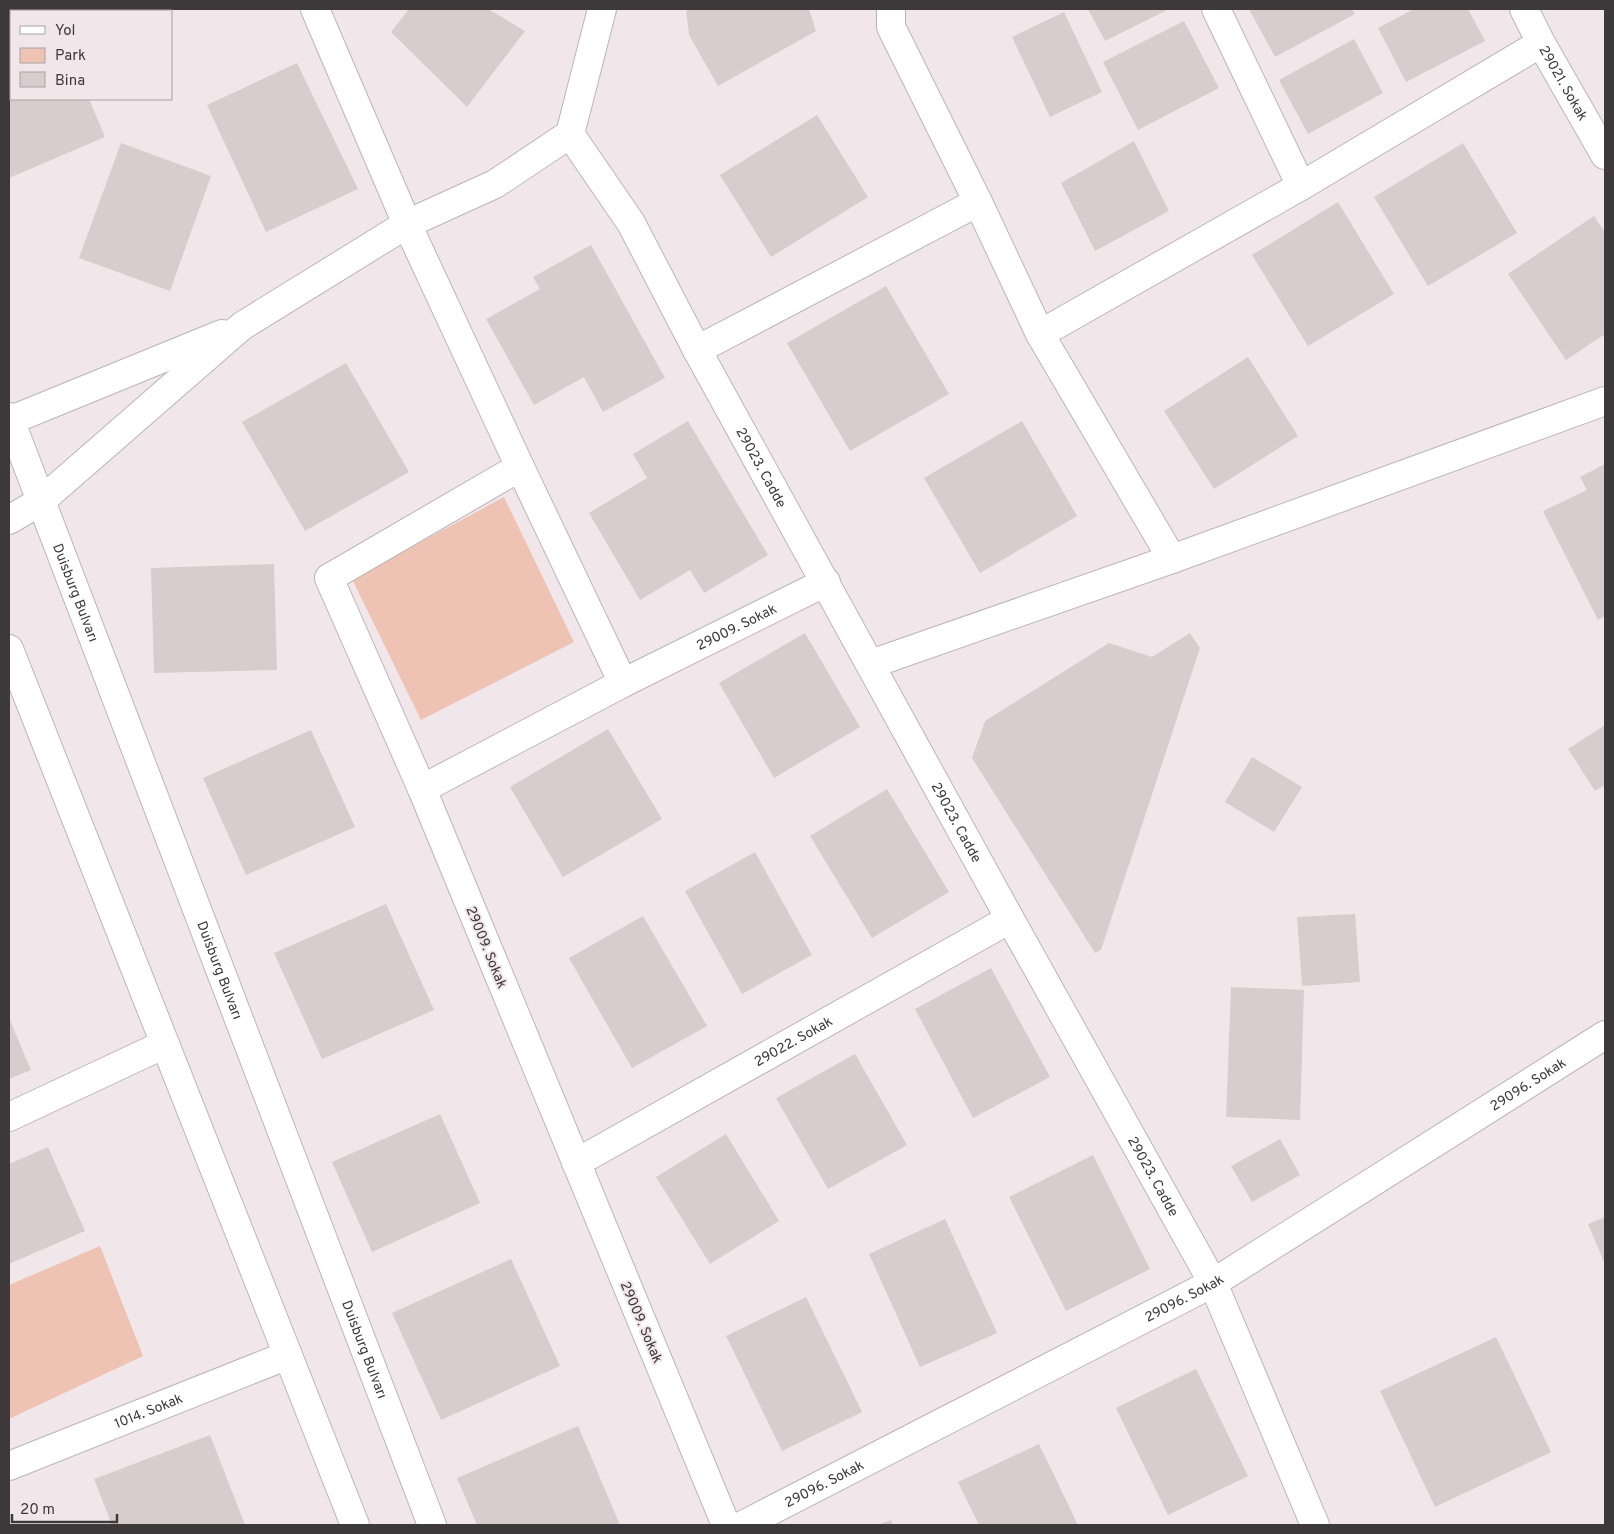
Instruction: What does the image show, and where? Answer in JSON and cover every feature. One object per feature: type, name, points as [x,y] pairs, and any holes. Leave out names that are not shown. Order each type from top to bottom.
[{"type":"street","points":[[315,9],[408,224],[520,467],[623,683]]},
{"type":"street","points":[[9,520],[41,501],[242,326],[408,224],[495,184],[570,134],[602,9]]},
{"type":"street","points":[[890,9],[891,28],[978,202],[1040,334],[1172,559]]},
{"type":"street","points":[[1216,9],[1301,186]]},
{"type":"street","name":"29021. Sokak","points":[[1524,9],[1541,43],[1605,155]]},
{"type":"street","points":[[1040,334],[1301,186],[1541,43]]},
{"type":"street","name":"29023. Cadde","points":[[570,134],[631,223],[697,350],[1213,1283],[1315,1525]]},
{"type":"street","points":[[697,350],[978,202]]},
{"type":"street","points":[[9,419],[242,326]]},
{"type":"street","points":[[871,664],[1172,559],[1605,401]]},
{"type":"street","name":"Duisburg Bulvarı","points":[[9,419],[432,1525]]},
{"type":"street","points":[[422,789],[329,578],[520,467]]},
{"type":"street","name":"29009. Sokak","points":[[726,1525],[422,789],[623,683],[826,582]]},
{"type":"street","points":[[9,649],[19,690],[165,1044],[356,1525]]},
{"type":"street","name":"29022. Sokak","points":[[576,1163],[1010,918]]},
{"type":"street","name":"29096. Sokak","points":[[743,1525],[1213,1283],[1605,1035]]},
{"type":"street","points":[[9,1117],[165,1044]]},
{"type":"street","name":"1014. Sokak","points":[[9,1466],[288,1355]]},
{"type":"green space","points":[[504,497],[574,642],[421,720],[352,579]]},
{"type":"green space","points":[[100,1246],[143,1356],[9,1419],[9,1285]]},
{"type":"building","points":[[409,9],[488,9],[525,31],[467,107],[391,32]]},
{"type":"building","points":[[686,9],[809,9],[816,31],[718,86],[689,35]]},
{"type":"building","points":[[1088,9],[1169,9],[1105,41]]},
{"type":"building","points":[[1249,9],[1352,9],[1355,14],[1275,57]]},
{"type":"building","points":[[1414,9],[1468,9],[1485,41],[1406,82],[1378,28]]},
{"type":"building","points":[[1064,12],[1102,92],[1050,117],[1012,37]]},
{"type":"building","points":[[1184,21],[1219,88],[1138,130],[1103,62]]},
{"type":"building","points":[[1354,39],[1383,93],[1308,134],[1279,80]]},
{"type":"building","points":[[297,63],[358,189],[266,232],[207,105]]},
{"type":"building","points":[[9,66],[10,100],[89,100],[105,137],[9,178]]},
{"type":"building","points":[[817,115],[868,197],[771,257],[720,175]]},
{"type":"building","points":[[1134,141],[1169,211],[1095,251],[1061,183]]},
{"type":"building","points":[[121,143],[211,176],[170,291],[79,258]]},
{"type":"building","points":[[1463,143],[1517,233],[1428,286],[1374,197]]},
{"type":"building","points":[[1338,202],[1394,294],[1308,346],[1252,255]]},
{"type":"building","points":[[1594,216],[1605,232],[1605,334],[1566,360],[1508,274]]},
{"type":"building","points":[[591,245],[665,378],[603,412],[584,377],[534,405],[486,319],[540,289],[533,277]]},
{"type":"building","points":[[886,286],[949,394],[850,451],[787,343]]},
{"type":"building","points":[[1248,357],[1298,436],[1214,489],[1164,411]]},
{"type":"building","points":[[346,363],[409,472],[305,531],[242,422]]},
{"type":"building","points":[[688,421],[768,555],[704,593],[690,570],[640,600],[589,513],[647,478],[633,454]]},
{"type":"building","points":[[1022,421],[1077,516],[980,573],[924,478]]},
{"type":"building","points":[[1605,464],[1605,616],[1598,620],[1543,511],[1587,490],[1580,477]]},
{"type":"building","points":[[274,564],[277,670],[154,673],[151,568]]},
{"type":"building","points":[[805,633],[860,727],[774,778],[719,683]]},
{"type":"building","points":[[1190,633],[1200,648],[1101,950],[1095,953],[972,758],[985,721],[1109,643],[1152,657]]},
{"type":"building","points":[[1605,725],[1605,785],[1595,791],[1568,749]]},
{"type":"building","points":[[608,729],[662,819],[563,877],[510,787]]},
{"type":"building","points":[[311,730],[355,827],[246,875],[203,778]]},
{"type":"building","points":[[1252,757],[1302,787],[1274,832],[1225,802]]},
{"type":"building","points":[[887,789],[949,892],[872,938],[810,836]]},
{"type":"building","points":[[755,852],[812,955],[742,994],[685,891]]},
{"type":"building","points":[[386,904],[434,1010],[322,1059],[274,953]]},
{"type":"building","points":[[1355,914],[1360,982],[1302,986],[1297,917]]},
{"type":"building","points":[[643,916],[707,1026],[632,1068],[569,958]]},
{"type":"building","points":[[991,968],[1050,1077],[973,1118],[915,1009]]},
{"type":"building","points":[[1231,987],[1304,990],[1300,1120],[1226,1117]]},
{"type":"building","points":[[9,1018],[31,1070],[9,1079]]},
{"type":"building","points":[[855,1054],[907,1145],[828,1189],[776,1098]]},
{"type":"building","points":[[440,1114],[480,1203],[372,1252],[332,1162]]},
{"type":"building","points":[[726,1134],[779,1221],[710,1264],[656,1177]]},
{"type":"building","points":[[1280,1139],[1300,1175],[1252,1202],[1231,1166]]},
{"type":"building","points":[[48,1147],[85,1231],[9,1264],[9,1164]]},
{"type":"building","points":[[1093,1155],[1150,1269],[1066,1311],[1009,1197]]},
{"type":"building","points":[[1605,1217],[1605,1264],[1588,1224]]},
{"type":"building","points":[[945,1219],[997,1333],[920,1367],[869,1254]]},
{"type":"building","points":[[511,1259],[560,1366],[441,1420],[392,1313]]},
{"type":"building","points":[[806,1297],[862,1412],[782,1451],[726,1336]]},
{"type":"building","points":[[1496,1337],[1551,1452],[1435,1507],[1380,1391]]},
{"type":"building","points":[[1196,1369],[1248,1476],[1168,1515],[1116,1408]]},
{"type":"building","points":[[578,1426],[620,1525],[477,1525],[457,1478]]},
{"type":"building","points":[[210,1435],[245,1525],[112,1525],[94,1479]]},
{"type":"building","points":[[1039,1444],[1078,1525],[979,1525],[958,1482]]},
{"type":"building","points":[[891,1520],[893,1525],[878,1525]]}]
